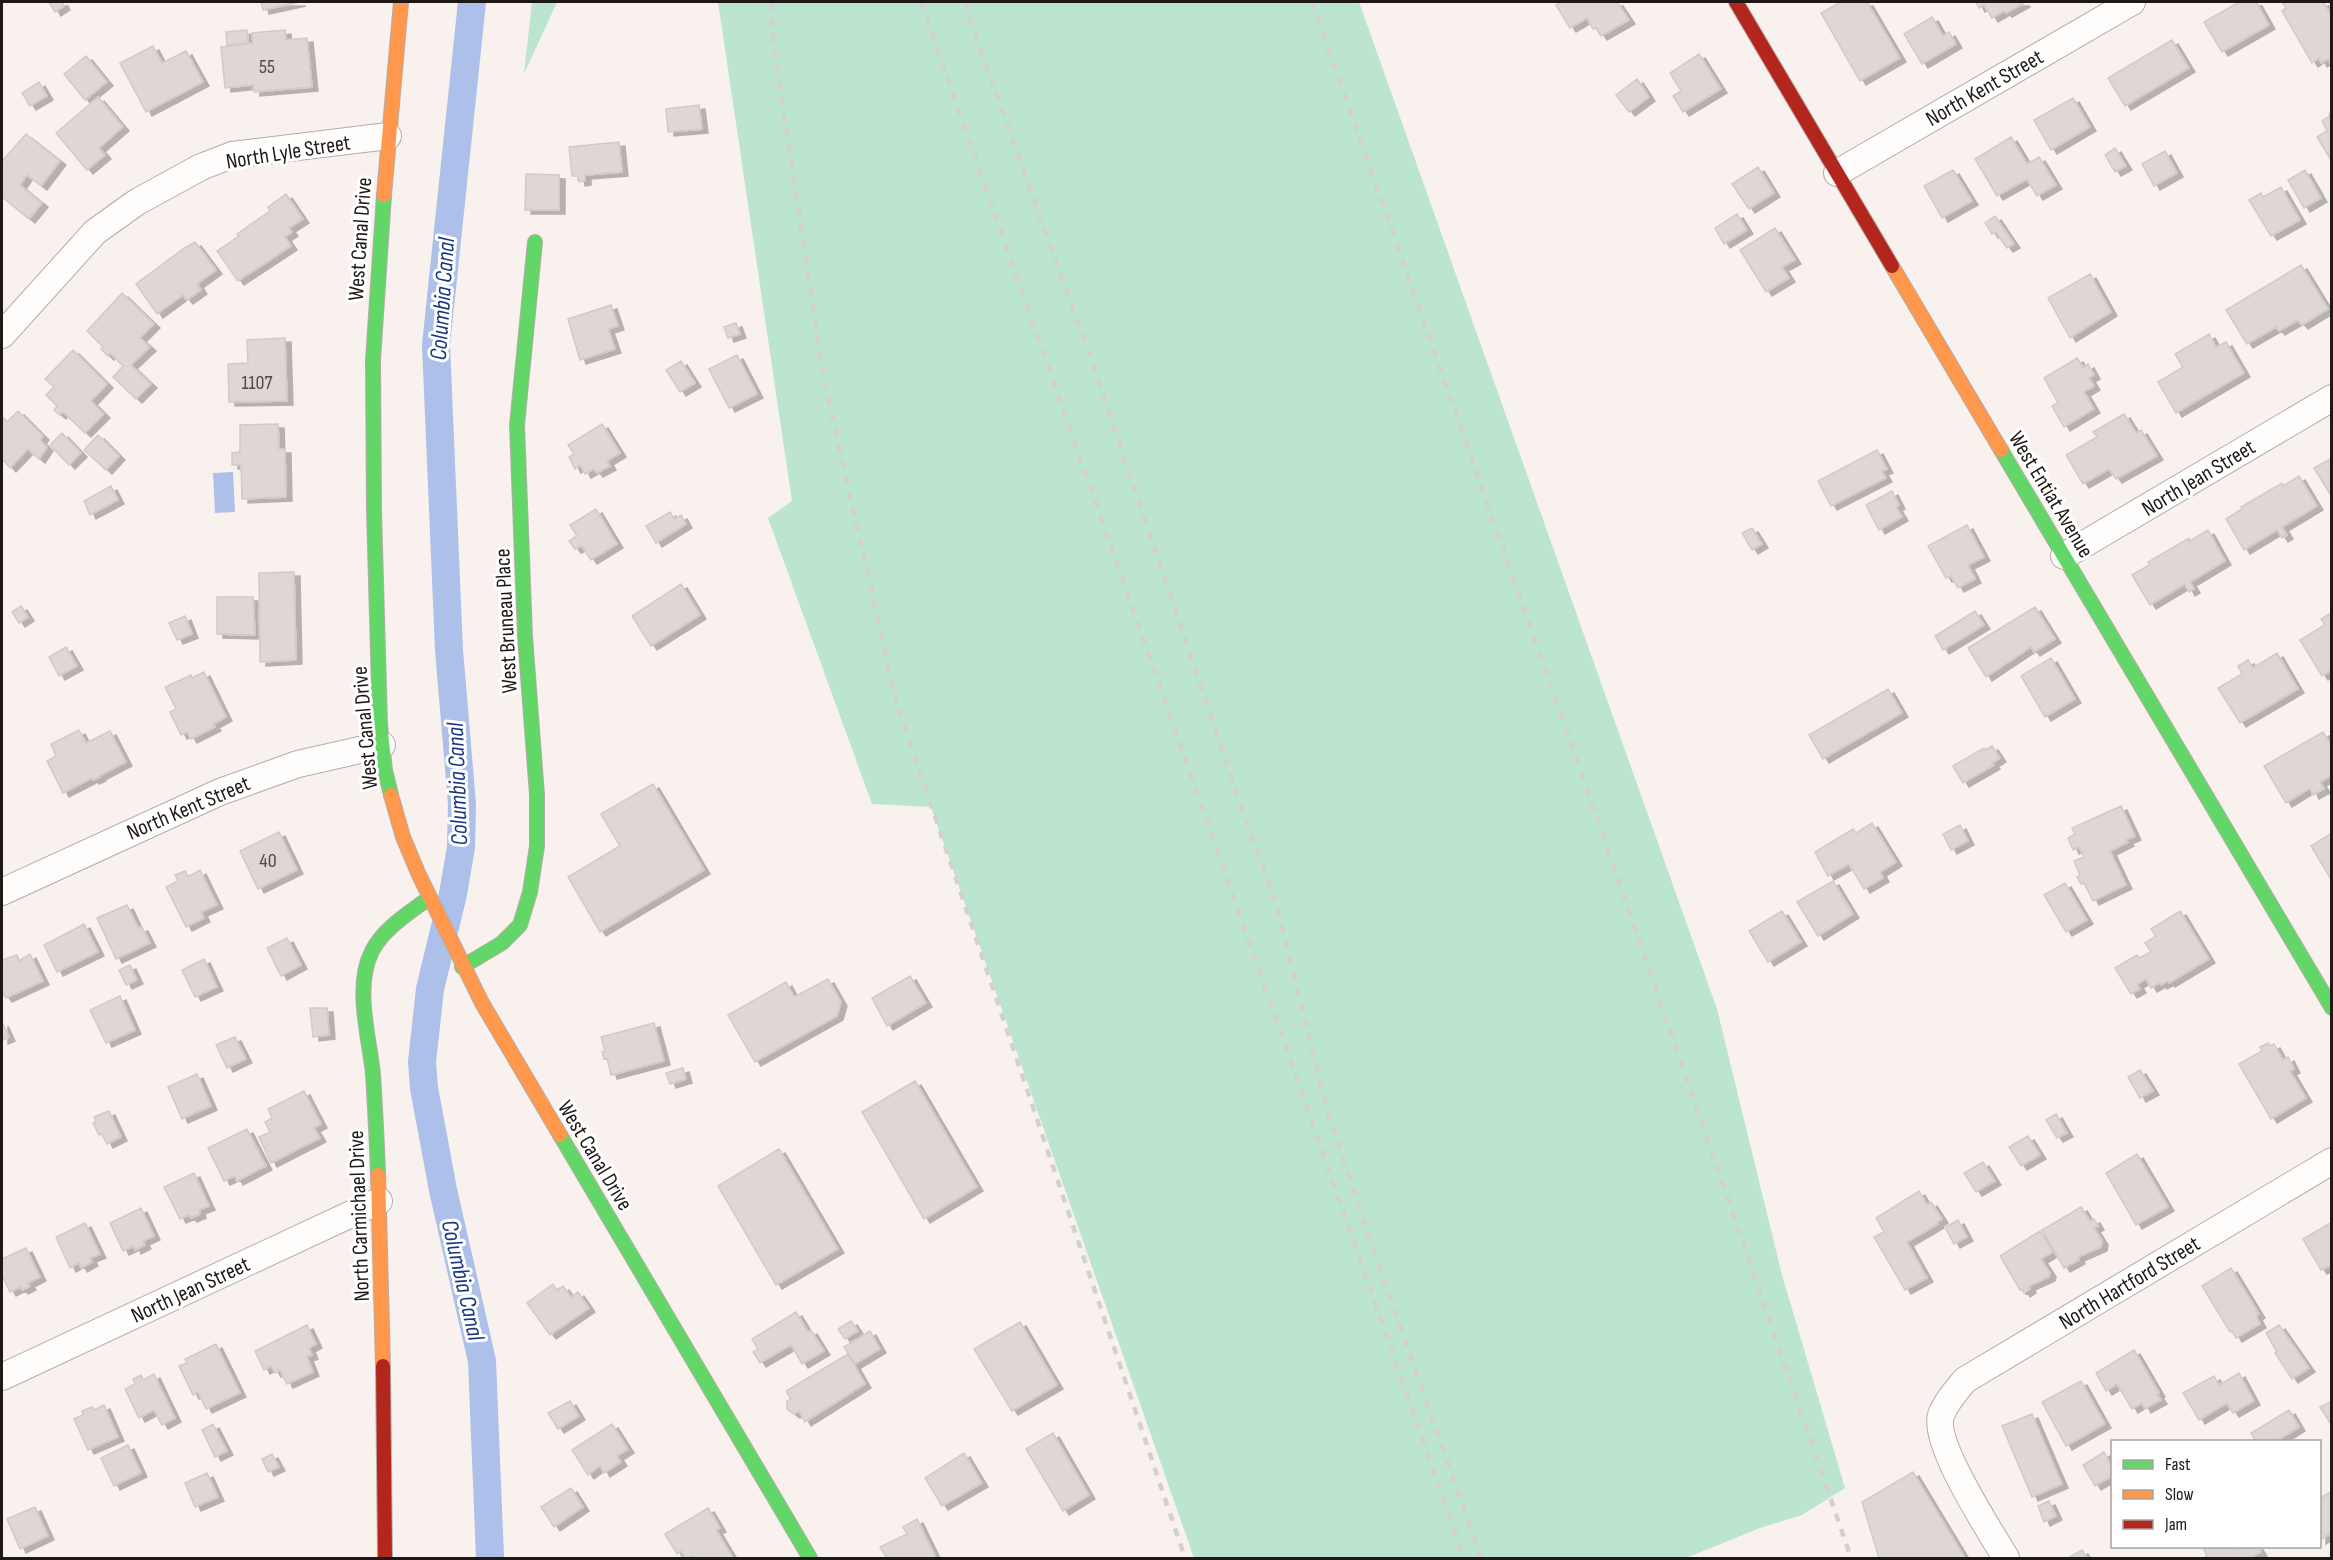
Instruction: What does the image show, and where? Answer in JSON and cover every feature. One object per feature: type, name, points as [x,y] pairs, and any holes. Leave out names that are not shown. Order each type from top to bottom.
[{"type":"street","name":"West Canal Drive","points":[[401,2],[388,136],[373,372],[374,510],[382,745],[385,770],[396,814],[432,904],[462,967],[810,1558]]},
{"type":"street","name":"West Entiat Avenue","points":[[1736,2],[2331,1008]]},
{"type":"street","name":"North Kent Street","points":[[1837,173],[2132,2]]},
{"type":"street","name":"North Lyle Street","points":[[2,335],[95,232],[136,202],[192,172],[232,155],[388,136]]},
{"type":"street","name":"West Bruneau Place","points":[[462,967],[502,943],[520,925],[530,892],[537,846],[537,795],[525,636],[517,425],[535,242]]},
{"type":"street","name":"North Jean Street","points":[[2064,556],[2331,398]]},
{"type":"street","name":"North Kent Street","points":[[2,892],[220,792],[298,764],[382,745]]},
{"type":"street","name":"North Carmichael Drive","points":[[385,1558],[379,1201],[374,1095],[364,998],[365,976],[369,957],[379,941],[432,904]]},
{"type":"street","name":"North Hartford Street","points":[[2006,1558],[1957,1472],[1945,1446],[1940,1417],[1950,1397],[1965,1380],[2331,1161]]},
{"type":"street","name":"North Jean Street","points":[[2,1377],[379,1201]]},
{"type":"green space","points":[[532,2],[557,2],[524,74]]},
{"type":"green space","points":[[718,2],[1359,2],[1717,1009],[1782,1275],[1845,1488],[1802,1515],[1760,1528],[1686,1558],[1194,1558],[931,807],[872,804],[768,518],[792,501]]},
{"type":"water","points":[[233,472],[235,512],[215,513],[213,473]]},
{"type":"building","points":[[49,2],[62,2],[64,6],[55,12]]},
{"type":"building","points":[[261,2],[300,2],[263,10]]},
{"type":"building","points":[[1562,2],[1617,2],[1629,20],[1601,36],[1596,28],[1593,29],[1587,18],[1570,28],[1556,5]]},
{"type":"building","points":[[1841,2],[1867,2],[1900,58],[1860,81],[1821,13]]},
{"type":"building","points":[[1976,2],[2024,3],[1992,18],[1984,5],[1979,8]]},
{"type":"building","points":[[2239,2],[2256,2],[2269,25],[2222,52],[2204,22]]},
{"type":"building","points":[[2282,2],[2323,2],[2332,16],[2332,66],[2328,59],[2321,63],[2319,58],[2312,63],[2282,11],[2286,8]]},
{"type":"building","points":[[1932,17],[1943,36],[1949,32],[1956,44],[1922,64],[1904,34]]},
{"type":"building","points":[[247,30],[248,43],[227,45],[226,32]]},
{"type":"building","points":[[285,30],[286,40],[307,38],[312,87],[254,92],[253,85],[225,88],[221,47],[253,43],[252,33]]},
{"type":"building","points":[[2172,40],[2189,68],[2125,106],[2108,78]]},
{"type":"building","points":[[153,46],[162,63],[186,51],[203,82],[146,112],[120,63]]},
{"type":"building","points":[[1699,54],[1721,89],[1683,112],[1673,96],[1681,91],[1670,73]]},
{"type":"building","points":[[86,56],[107,82],[85,100],[64,74]]},
{"type":"building","points":[[1637,79],[1649,97],[1629,112],[1616,95]]},
{"type":"building","points":[[39,82],[47,96],[30,106],[22,93]]},
{"type":"building","points":[[98,97],[123,127],[99,148],[105,155],[87,170],[56,133]]},
{"type":"building","points":[[2073,98],[2090,127],[2051,150],[2034,120]]},
{"type":"building","points":[[699,105],[702,129],[668,132],[666,109]]},
{"type":"building","points":[[2332,112],[2332,162],[2317,137],[2327,131],[2322,121]]},
{"type":"building","points":[[26,134],[60,161],[41,186],[27,175],[20,185],[42,203],[29,219],[2,197],[2,161]]},
{"type":"building","points":[[2011,137],[2027,164],[2039,157],[2056,185],[2037,196],[2027,179],[1997,196],[1975,159]]},
{"type":"building","points":[[619,142],[622,172],[585,175],[585,181],[579,182],[578,176],[572,176],[569,147]]},
{"type":"building","points":[[2115,148],[2126,166],[2115,172],[2105,155]]},
{"type":"building","points":[[2165,151],[2177,173],[2154,186],[2142,164]]},
{"type":"building","points":[[1758,167],[1774,193],[1749,209],[1732,184]]},
{"type":"building","points":[[1953,170],[1972,201],[1942,218],[1924,186]]},
{"type":"building","points":[[2305,170],[2321,198],[2304,208],[2288,180]]},
{"type":"building","points":[[526,174],[559,175],[559,210],[525,210]]},
{"type":"building","points":[[2281,187],[2300,220],[2271,236],[2249,200],[2261,193],[2263,197]]},
{"type":"building","points":[[286,194],[303,219],[289,228],[292,232],[285,237],[291,246],[238,281],[217,251],[270,211],[268,207]]},
{"type":"building","points":[[1737,214],[1747,230],[1724,244],[1715,228]]},
{"type":"building","points":[[1995,216],[2014,244],[2007,248],[1996,232],[1992,234],[1985,223]]},
{"type":"building","points":[[1775,228],[1795,260],[1782,267],[1789,278],[1766,292],[1740,250]]},
{"type":"building","points":[[195,242],[216,270],[197,284],[201,290],[187,300],[183,295],[157,314],[136,284]]},
{"type":"building","points":[[2301,265],[2328,309],[2302,325],[2298,320],[2279,331],[2276,327],[2247,344],[2226,310]]},
{"type":"building","points":[[2090,274],[2111,312],[2070,338],[2048,298]]},
{"type":"building","points":[[122,293],[154,324],[140,338],[150,347],[131,365],[151,384],[136,399],[113,377],[123,366],[110,353],[108,356],[101,349],[103,347],[87,331]]},
{"type":"building","points":[[611,305],[618,326],[608,329],[615,349],[580,360],[568,319]]},
{"type":"building","points":[[736,323],[740,334],[728,338],[724,327]]},
{"type":"building","points":[[2209,334],[2216,347],[2226,342],[2244,373],[2176,413],[2158,382],[2183,367],[2175,354]]},
{"type":"building","points":[[285,338],[287,401],[229,402],[228,364],[248,363],[247,340]]},
{"type":"building","points":[[73,350],[107,384],[91,401],[104,414],[85,433],[63,412],[60,415],[54,410],[57,406],[46,395],[54,387],[45,379]]},
{"type":"building","points":[[737,355],[757,394],[729,408],[709,369]]},
{"type":"building","points":[[2077,358],[2083,367],[2088,364],[2094,375],[2089,378],[2094,386],[2084,392],[2094,409],[2064,427],[2052,406],[2058,403],[2044,378]]},
{"type":"building","points":[[681,361],[695,383],[680,392],[666,370]]},
{"type":"building","points":[[18,411],[43,436],[40,440],[47,447],[39,459],[28,449],[10,468],[2,459],[2,421],[4,418],[7,422]]},
{"type":"building","points":[[2124,414],[2136,433],[2141,430],[2157,456],[2116,479],[2109,469],[2083,484],[2066,455],[2097,437],[2093,432]]},
{"type":"building","points":[[278,424],[279,449],[285,449],[286,497],[242,499],[241,465],[232,465],[232,453],[240,452],[240,425]]},
{"type":"building","points":[[602,424],[620,453],[607,461],[610,466],[597,473],[594,469],[585,474],[580,465],[575,469],[569,457],[574,454],[568,445]]},
{"type":"building","points":[[62,433],[81,453],[69,465],[50,445]]},
{"type":"building","points":[[98,435],[119,456],[106,470],[84,450]]},
{"type":"building","points":[[1877,450],[1887,469],[1882,471],[1886,478],[1831,506],[1818,481]]},
{"type":"building","points":[[2332,458],[2332,497],[2314,468]]},
{"type":"building","points":[[2299,476],[2317,506],[2282,527],[2287,535],[2282,538],[2277,530],[2244,550],[2226,519],[2242,509],[2241,507],[2282,483],[2283,486]]},
{"type":"building","points":[[111,486],[118,500],[90,515],[84,501]]},
{"type":"building","points":[[1892,491],[1899,505],[1896,507],[1902,517],[1879,530],[1866,505]]},
{"type":"building","points":[[596,509],[617,544],[591,560],[582,546],[575,549],[569,541],[577,536],[570,525]]},
{"type":"building","points":[[670,512],[674,519],[681,515],[686,524],[656,543],[646,526]]},
{"type":"building","points":[[1967,525],[1984,557],[1968,565],[1975,579],[1958,588],[1951,576],[1946,578],[1928,546]]},
{"type":"building","points":[[1752,528],[1762,544],[1752,550],[1742,533]]},
{"type":"building","points":[[2208,530],[2225,561],[2190,582],[2194,589],[2189,592],[2185,584],[2150,605],[2132,575],[2149,565],[2148,562],[2189,538],[2190,541]]},
{"type":"building","points":[[294,572],[296,660],[260,662],[259,573]]},
{"type":"building","points":[[681,584],[700,615],[651,646],[632,616]]},
{"type":"building","points":[[217,597],[253,597],[255,635],[217,634]]},
{"type":"building","points":[[21,606],[28,617],[19,623],[12,612]]},
{"type":"building","points":[[2035,607],[2055,639],[2034,652],[2031,647],[1986,677],[1968,648]]},
{"type":"building","points":[[1975,611],[1984,625],[1943,650],[1935,636]]},
{"type":"building","points":[[2331,613],[2332,670],[2322,676],[2300,640],[2325,625],[2321,619]]},
{"type":"building","points":[[185,616],[192,634],[177,640],[169,623]]},
{"type":"building","points":[[66,647],[77,666],[59,676],[49,657]]},
{"type":"building","points":[[2277,653],[2298,689],[2240,723],[2218,688],[2242,674],[2238,666],[2248,660],[2253,668]]},
{"type":"building","points":[[2051,658],[2075,699],[2045,717],[2021,676]]},
{"type":"building","points":[[204,672],[226,717],[213,724],[215,727],[191,739],[187,732],[181,735],[170,712],[176,709],[165,687],[191,675],[192,678]]},
{"type":"building","points":[[1888,689],[1902,713],[1823,759],[1809,735]]},
{"type":"building","points":[[79,730],[86,743],[110,731],[126,762],[100,777],[93,780],[92,778],[63,793],[47,761],[56,756],[51,744]]},
{"type":"building","points":[[2323,732],[2332,746],[2332,775],[2320,782],[2324,789],[2313,795],[2310,788],[2286,803],[2264,766]]},
{"type":"building","points":[[1992,746],[2000,758],[1992,763],[1994,765],[1963,783],[1953,766],[1984,748],[1985,750]]},
{"type":"building","points":[[653,784],[704,870],[600,932],[568,877],[620,846],[601,814]]},
{"type":"building","points":[[2121,806],[2135,836],[2110,851],[2126,885],[2093,901],[2084,883],[2081,884],[2077,877],[2080,875],[2074,861],[2084,857],[2079,847],[2073,850],[2068,838],[2075,834],[2072,828]]},
{"type":"building","points":[[1872,823],[1896,862],[1880,872],[1883,878],[1864,889],[1849,864],[1828,876],[1815,852],[1853,829],[1856,833]]},
{"type":"building","points":[[1960,825],[1968,841],[1951,850],[1943,834]]},
{"type":"building","points":[[279,832],[297,870],[258,889],[240,851]]},
{"type":"building","points":[[2332,833],[2332,881],[2311,846]]},
{"type":"building","points":[[200,870],[217,905],[201,912],[204,918],[186,927],[166,887],[178,881],[175,875],[185,871],[188,877]]},
{"type":"building","points":[[1833,881],[1853,914],[1818,936],[1797,902]]},
{"type":"building","points":[[2065,883],[2087,920],[2066,932],[2044,895]]},
{"type":"building","points":[[127,905],[138,928],[142,927],[150,943],[116,959],[97,918]]},
{"type":"building","points":[[1782,911],[1801,942],[1768,962],[1749,931]]},
{"type":"building","points":[[2180,911],[2209,959],[2169,983],[2168,981],[2161,985],[2160,983],[2151,988],[2146,979],[2137,984],[2140,989],[2131,994],[2115,968],[2137,955],[2139,958],[2151,952],[2145,943],[2156,936],[2151,929]]},
{"type":"building","points":[[84,924],[98,952],[57,972],[44,945]]},
{"type":"building","points":[[287,938],[301,965],[281,976],[267,948]]},
{"type":"building","points":[[30,954],[43,981],[6,998],[2,992],[2,960],[17,955],[19,961]]},
{"type":"building","points":[[204,959],[217,987],[195,997],[182,970]]},
{"type":"building","points":[[130,965],[137,980],[126,985],[119,970]]},
{"type":"building","points":[[910,976],[926,1003],[887,1026],[872,998]]},
{"type":"building","points":[[828,979],[841,1002],[837,1016],[755,1062],[728,1015],[786,982],[794,997]]},
{"type":"building","points":[[120,996],[135,1030],[106,1043],[90,1010]]},
{"type":"building","points":[[310,1008],[327,1008],[329,1035],[313,1037]]},
{"type":"building","points":[[2,1022],[9,1037],[2,1040]]},
{"type":"building","points":[[654,1023],[664,1061],[611,1075],[607,1058],[604,1059],[602,1052],[605,1051],[601,1037]]},
{"type":"building","points":[[235,1037],[246,1059],[227,1068],[216,1045]]},
{"type":"building","points":[[2268,1043],[2270,1046],[2274,1044],[2283,1060],[2288,1057],[2294,1069],[2290,1071],[2306,1098],[2271,1119],[2239,1064],[2262,1051],[2260,1047]]},
{"type":"building","points":[[683,1068],[686,1079],[670,1084],[666,1073]]},
{"type":"building","points":[[2140,1070],[2153,1091],[2140,1098],[2128,1077]]},
{"type":"building","points":[[197,1074],[211,1106],[182,1119],[168,1087]]},
{"type":"building","points":[[915,1081],[977,1187],[924,1219],[862,1112]]},
{"type":"building","points":[[304,1091],[321,1124],[314,1128],[320,1138],[271,1163],[259,1137],[270,1132],[265,1122],[272,1118],[268,1109]]},
{"type":"building","points":[[109,1111],[121,1137],[107,1144],[93,1123],[96,1121],[94,1117]]},
{"type":"building","points":[[2056,1114],[2067,1133],[2057,1138],[2046,1120]]},
{"type":"building","points":[[247,1129],[266,1166],[237,1181],[235,1176],[224,1181],[208,1148]]},
{"type":"building","points":[[2028,1136],[2040,1155],[2021,1166],[2009,1147]]},
{"type":"building","points":[[779,1149],[838,1249],[776,1285],[718,1186]]},
{"type":"building","points":[[2137,1154],[2168,1207],[2136,1225],[2106,1173]]},
{"type":"building","points":[[1983,1162],[1995,1181],[1976,1192],[1964,1173]]},
{"type":"building","points":[[194,1173],[209,1206],[199,1210],[200,1214],[180,1219],[164,1187]]},
{"type":"building","points":[[1919,1191],[1927,1205],[1931,1202],[1942,1219],[1937,1222],[1938,1224],[1907,1242],[1927,1278],[1905,1290],[1874,1237],[1884,1232],[1876,1218]]},
{"type":"building","points":[[2081,1207],[2090,1221],[2094,1219],[2098,1226],[2094,1228],[2102,1241],[2101,1247],[2078,1257],[2079,1260],[2064,1268],[2042,1230]]},
{"type":"building","points":[[141,1208],[154,1236],[143,1241],[145,1245],[135,1250],[134,1246],[123,1251],[110,1223]]},
{"type":"building","points":[[1958,1220],[1967,1237],[1954,1244],[1945,1227]]},
{"type":"building","points":[[2332,1222],[2332,1265],[2321,1270],[2303,1239]]},
{"type":"building","points":[[85,1223],[100,1254],[90,1258],[92,1262],[81,1268],[79,1263],[70,1268],[56,1237]]},
{"type":"building","points":[[2040,1231],[2053,1252],[2041,1259],[2050,1273],[2049,1277],[2029,1286],[2030,1289],[2024,1293],[2000,1256]]},
{"type":"building","points":[[26,1248],[40,1277],[28,1283],[30,1286],[22,1290],[20,1287],[10,1292],[2,1275],[2,1259]]},
{"type":"building","points":[[2231,1268],[2259,1314],[2256,1316],[2260,1324],[2236,1338],[2202,1286]]},
{"type":"building","points":[[553,1284],[557,1291],[563,1286],[571,1297],[578,1292],[589,1308],[550,1335],[527,1303]]},
{"type":"building","points":[[796,1312],[808,1332],[811,1330],[824,1351],[802,1364],[791,1345],[760,1363],[753,1352],[758,1349],[752,1339]]},
{"type":"building","points":[[851,1321],[858,1331],[845,1339],[838,1329]]},
{"type":"building","points":[[1020,1322],[1057,1385],[1012,1411],[974,1349]]},
{"type":"building","points":[[307,1325],[316,1344],[309,1348],[312,1355],[307,1357],[313,1372],[287,1384],[280,1370],[275,1373],[271,1366],[264,1370],[255,1351]]},
{"type":"building","points":[[2279,1325],[2309,1368],[2292,1379],[2275,1353],[2277,1352],[2266,1333]]},
{"type":"building","points":[[870,1331],[880,1349],[855,1364],[844,1347]]},
{"type":"building","points":[[216,1344],[240,1393],[206,1409],[198,1392],[193,1395],[179,1366],[187,1363],[185,1359]]},
{"type":"building","points":[[2134,1350],[2161,1400],[2145,1409],[2142,1403],[2132,1409],[2117,1384],[2106,1391],[2096,1373]]},
{"type":"building","points":[[848,1354],[865,1384],[805,1422],[799,1411],[794,1414],[787,1409],[787,1401],[791,1399],[786,1391]]},
{"type":"building","points":[[2239,1373],[2254,1401],[2233,1413],[2227,1403],[2199,1420],[2183,1393],[2214,1376],[2219,1385]]},
{"type":"building","points":[[154,1374],[175,1418],[162,1425],[154,1410],[139,1418],[125,1389],[135,1384],[133,1379],[141,1375],[143,1380]]},
{"type":"building","points":[[2081,1381],[2105,1424],[2066,1446],[2042,1402]]},
{"type":"building","points":[[570,1401],[579,1416],[558,1429],[548,1413]]},
{"type":"building","points":[[2332,1401],[2332,1426],[2320,1407]]},
{"type":"building","points":[[104,1405],[118,1437],[88,1450],[74,1419],[83,1415],[82,1411],[92,1407],[94,1410]]},
{"type":"building","points":[[2289,1410],[2299,1427],[2278,1440],[2255,1440],[2251,1433]]},
{"type":"building","points":[[2032,1414],[2062,1484],[2032,1497],[2002,1426]]},
{"type":"building","points":[[213,1424],[227,1451],[215,1457],[202,1430]]},
{"type":"building","points":[[612,1424],[628,1449],[617,1456],[621,1462],[604,1473],[600,1466],[588,1475],[572,1450]]},
{"type":"building","points":[[1053,1433],[1089,1495],[1063,1511],[1026,1449]]},
{"type":"building","points":[[128,1445],[141,1473],[114,1486],[101,1458]]},
{"type":"building","points":[[2104,1452],[2111,1465],[2111,1477],[2095,1486],[2083,1465]]},
{"type":"building","points":[[964,1453],[982,1483],[942,1506],[925,1478]]},
{"type":"building","points":[[272,1454],[279,1467],[268,1472],[262,1459]]},
{"type":"building","points":[[1913,1472],[1965,1558],[1879,1558],[1862,1502]]},
{"type":"building","points":[[207,1473],[218,1497],[195,1507],[185,1483]]},
{"type":"building","points":[[571,1488],[583,1507],[554,1527],[541,1507]]},
{"type":"building","points":[[2332,1491],[2332,1539],[2329,1534],[2321,1539],[2321,1497]]},
{"type":"building","points":[[2049,1501],[2056,1516],[2044,1522],[2038,1506]]},
{"type":"building","points":[[35,1507],[48,1536],[20,1549],[7,1519]]},
{"type":"building","points":[[708,1508],[720,1528],[716,1530],[733,1558],[694,1558],[692,1556],[685,1558],[681,1551],[677,1554],[665,1534]]},
{"type":"building","points":[[917,1519],[936,1558],[887,1558],[880,1547],[907,1534],[903,1527]]},
{"type":"building","points":[[2203,1548],[2236,1548],[2237,1550],[2258,1548],[2261,1552],[2250,1558],[2203,1558],[2207,1556]]},
{"type":"building","points":[[2082,1550],[2087,1558],[2068,1558]]},
{"type":"waterway","name":"Columbia Canal","points":[[472,2],[436,345],[449,650],[462,804],[461,847],[453,894],[430,989],[422,1062],[424,1088],[443,1190],[482,1361],[490,1558]]},
{"type":"railway","points":[[771,2],[774,48],[824,379],[896,701],[1185,1558]]},
{"type":"railway","points":[[921,2],[1464,1558]]},
{"type":"railway","points":[[965,2],[1095,371],[1240,803],[1276,903],[1329,1116],[1481,1558]]},
{"type":"railway","points":[[1312,2],[1594,809],[1851,1558]]},
{"type":"traffic: fast","points":[[384,195],[373,360],[374,510],[380,724],[385,770],[391,795]]},
{"type":"traffic: fast","points":[[462,967],[502,943],[520,925],[530,892],[537,846],[537,795],[525,636],[517,425],[535,242]]},
{"type":"traffic: fast","points":[[2001,450],[2332,1008]]},
{"type":"traffic: fast","points":[[378,1175],[373,1074],[364,1011],[364,980],[372,951],[383,935],[429,898]]},
{"type":"traffic: fast","points":[[560,1135],[810,1558]]},
{"type":"traffic: slow","points":[[384,195],[401,2]]},
{"type":"traffic: slow","points":[[1892,266],[2001,450]]},
{"type":"traffic: slow","points":[[391,795],[403,837],[419,875],[482,1003],[560,1135]]},
{"type":"traffic: slow","points":[[378,1175],[383,1366]]},
{"type":"traffic: jam","points":[[1736,2],[1892,266]]},
{"type":"traffic: jam","points":[[383,1366],[385,1558]]}]
